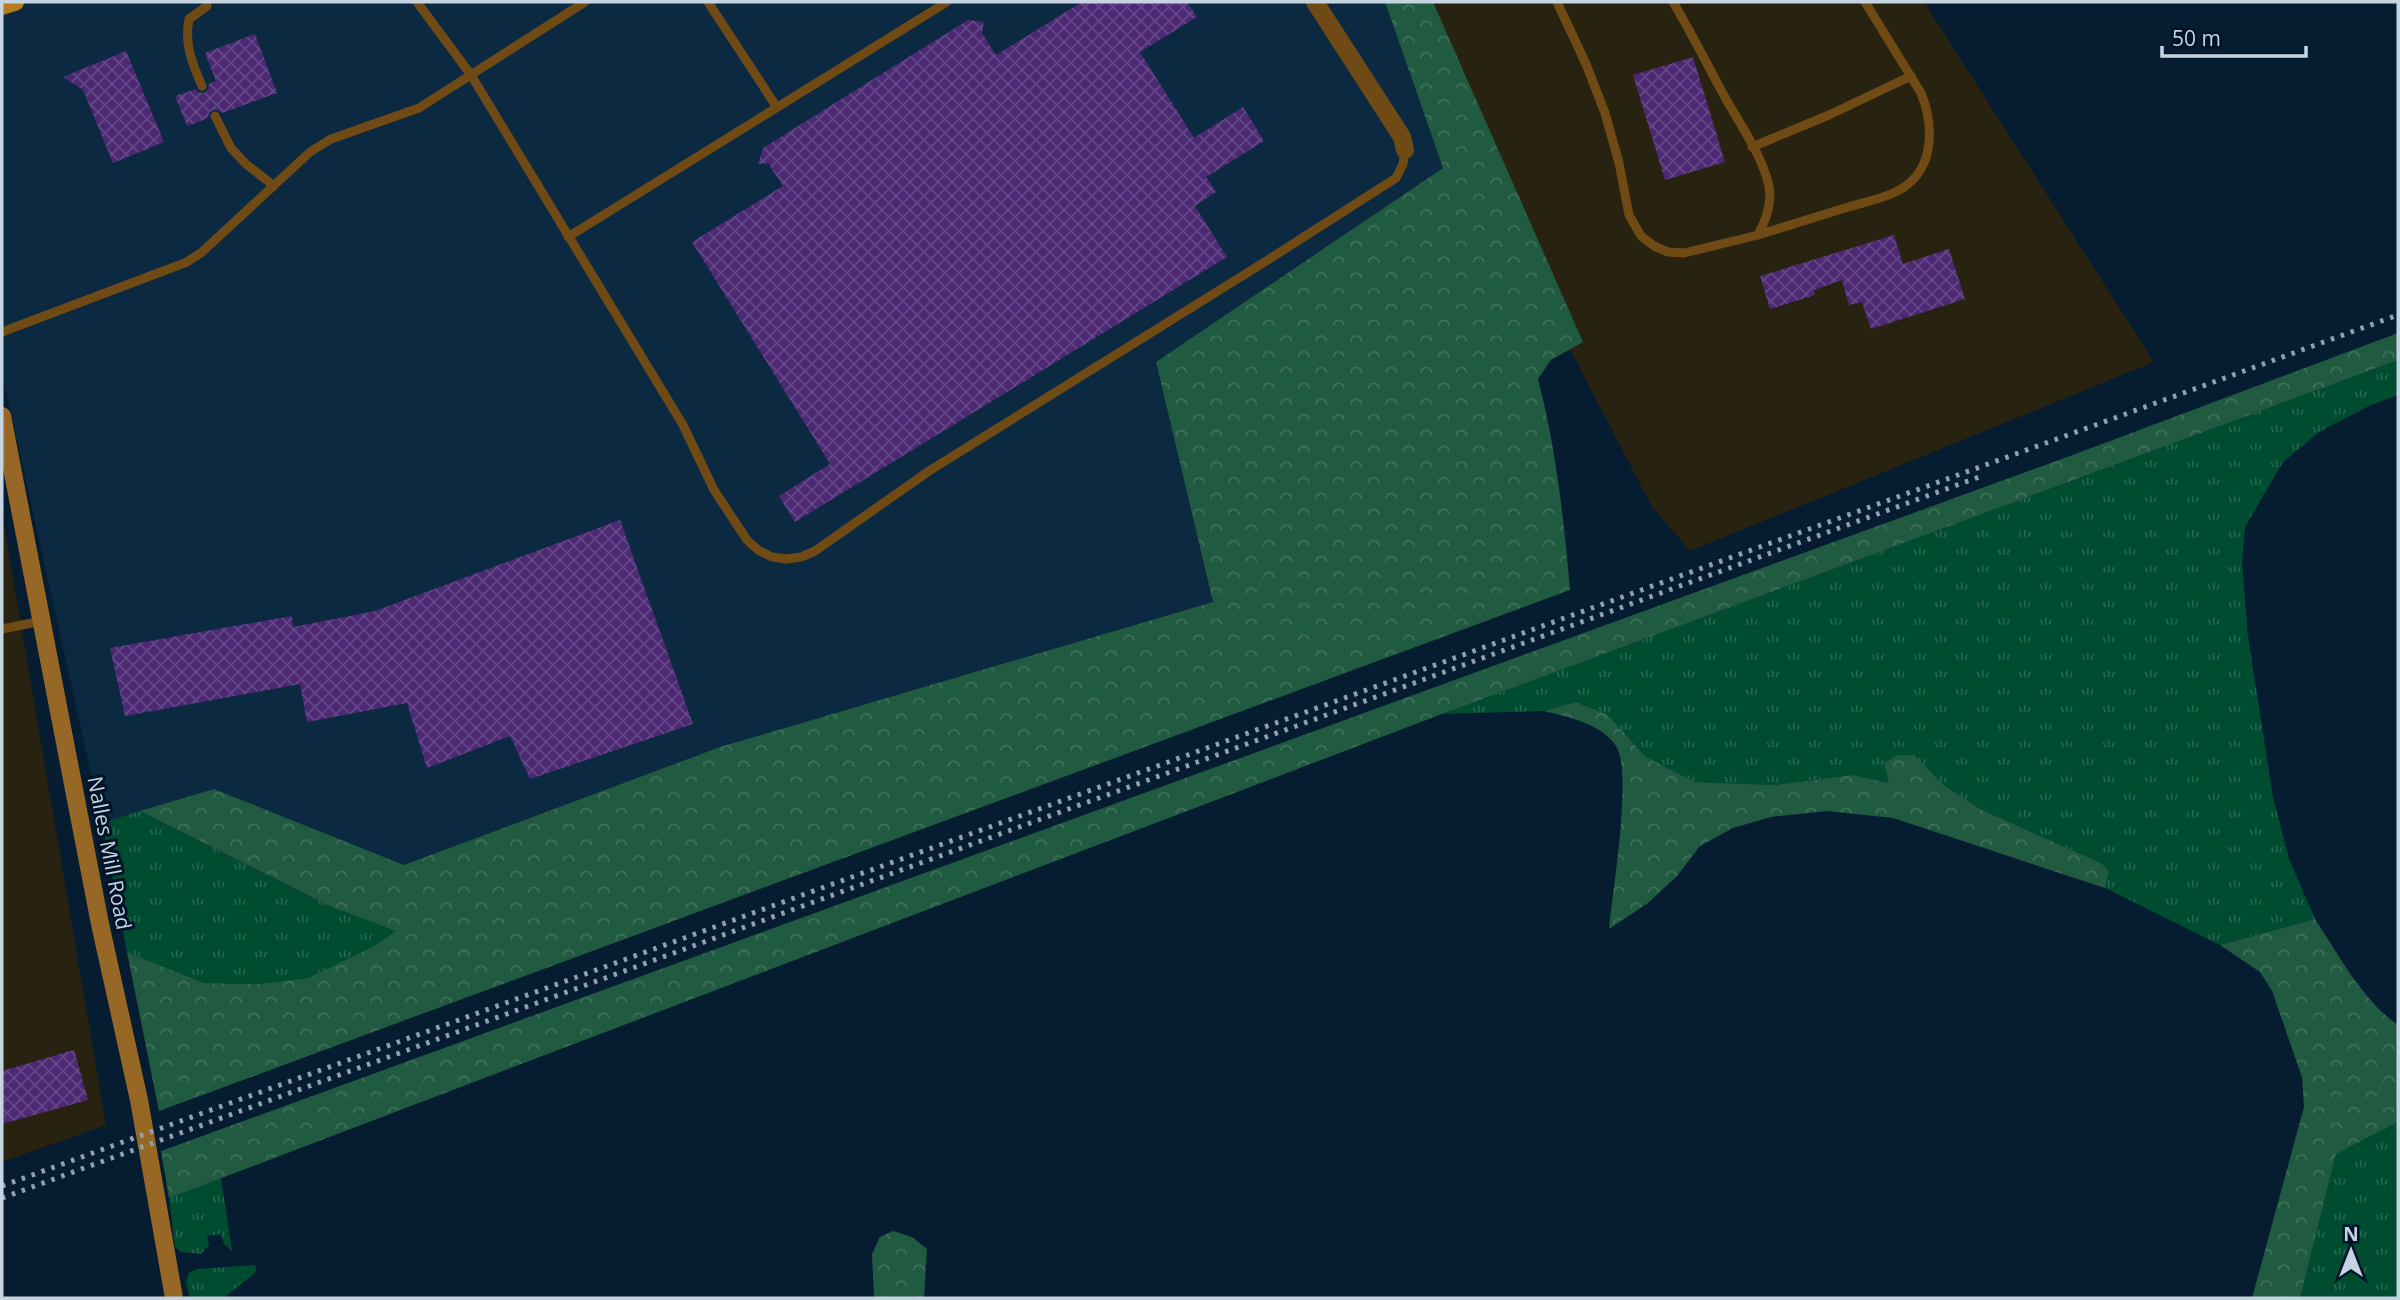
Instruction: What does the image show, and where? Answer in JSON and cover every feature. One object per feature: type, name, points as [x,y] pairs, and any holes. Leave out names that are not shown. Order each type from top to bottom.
[{"type":"main road","points":[[2,6],[15,2]]},
{"type":"street","points":[[1315,2],[1402,137],[1405,150]]},
{"type":"street","name":"Nalles Mill Road","points":[[2,416],[100,924],[139,1100],[174,1298]]},
{"type":"lane","points":[[417,2],[471,75],[683,425],[714,490],[747,540],[765,553],[786,559],[815,551],[929,471],[1396,178],[1403,164],[1405,150]]},
{"type":"lane","points":[[2,332],[187,262],[202,252],[310,152],[331,139],[419,108],[585,2]]},
{"type":"lane","points":[[708,2],[776,106]]},
{"type":"lane","points":[[568,237],[947,2]]},
{"type":"lane","points":[[1557,2],[1605,113],[1619,163],[1629,215],[1641,236],[1654,246],[1668,252],[1684,253],[1758,235],[1892,194],[1913,180],[1922,167],[1929,146],[1927,107],[1865,2]]},
{"type":"lane","points":[[1673,2],[1766,176],[1770,193],[1769,207],[1758,235]]},
{"type":"lane","points":[[202,86],[189,56],[186,35],[189,19],[207,6]]},
{"type":"lane","points":[[1752,147],[1829,115],[1911,76]]},
{"type":"lane","points":[[215,116],[231,148],[274,186]]},
{"type":"lane","points":[[2,628],[42,621]]},
{"type":"shaded area","points":[[15,2],[1385,2],[1443,168],[1156,362],[1213,602],[720,747],[404,865],[214,789],[102,823],[2,373],[2,6]]},
{"type":"shaded area","points":[[1389,2],[1924,2],[2154,362],[1690,551],[1652,507]]},
{"type":"shaded area","points":[[2,514],[106,1125],[2,1162]]},
{"type":"green space","points":[[1385,2],[1433,2],[1583,342],[1551,360],[1538,379],[1550,431],[1570,590],[159,1111],[127,952],[204,983],[257,984],[308,978],[374,946],[396,931],[332,907],[140,811],[214,789],[404,865],[720,747],[1213,602],[1156,362],[1443,168]]},
{"type":"green space","points":[[2398,333],[2398,360],[1442,714],[169,1198],[161,1151],[2070,456]]},
{"type":"green space","points":[[2398,360],[2398,395],[2371,405],[2319,432],[2283,462],[2245,527],[2242,561],[2248,637],[2273,797],[2289,859],[2315,919],[2220,945],[2105,888],[2109,871],[2101,863],[1982,810],[1945,786],[1914,755],[1889,783],[1852,775],[1775,785],[1695,782],[1646,757],[1607,714],[1577,702],[1544,711],[1442,714]]},
{"type":"green space","points":[[1576,702],[1607,714],[1646,757],[1695,782],[1775,785],[1852,775],[1889,783],[1884,763],[1898,755],[1914,755],[1945,786],[1982,810],[2101,863],[2109,871],[2105,888],[1893,818],[1827,811],[1771,817],[1733,828],[1700,846],[1677,876],[1648,903],[1609,929],[1622,806],[1621,760],[1616,746],[1602,732],[1584,722],[1544,711]]},
{"type":"green space","points":[[140,811],[332,907],[397,931],[374,946],[308,978],[257,984],[204,983],[127,952],[102,823]]},
{"type":"green space","points":[[2315,919],[2362,990],[2398,1025],[2398,1122],[2336,1154],[2300,1298],[2252,1298],[2304,1107],[2302,1077],[2272,991],[2260,972],[2220,945]]},
{"type":"green space","points":[[2398,1122],[2398,1298],[2300,1298],[2336,1154]]},
{"type":"green space","points":[[221,1178],[232,1251],[224,1244],[221,1234],[207,1236],[209,1245],[201,1254],[181,1252],[175,1247],[169,1198]]},
{"type":"green space","points":[[893,1231],[912,1237],[927,1249],[924,1298],[874,1298],[872,1254],[880,1237]]},
{"type":"green space","points":[[255,1265],[256,1272],[224,1298],[190,1298],[186,1282],[189,1273],[197,1269]]},
{"type":"building","points":[[1082,2],[1187,2],[1197,17],[1140,52],[1194,138],[1243,107],[1264,141],[1206,177],[1216,192],[1195,206],[1227,257],[795,522],[779,496],[830,464],[692,242],[783,186],[768,163],[758,164],[763,148],[968,20],[984,22],[982,33],[996,55]]},
{"type":"building","points":[[255,34],[277,93],[222,113],[213,110],[208,118],[187,126],[175,96],[196,89],[204,93],[209,84],[216,81],[205,53]]},
{"type":"building","points":[[126,51],[164,142],[113,163],[83,90],[63,77]]},
{"type":"building","points":[[1693,57],[1725,162],[1665,180],[1633,75]]},
{"type":"building","points":[[1894,235],[1903,264],[1949,249],[1965,299],[1871,329],[1862,302],[1849,305],[1842,280],[1814,290],[1815,295],[1770,309],[1760,276]]},
{"type":"building","points":[[620,520],[693,724],[530,779],[510,736],[427,768],[407,703],[307,722],[300,684],[125,716],[110,648],[292,616],[293,627],[375,611]]},
{"type":"building","points":[[74,1050],[88,1100],[2,1124],[2,1071]]},
{"type":"railway","points":[[2,1186],[2398,315]]},
{"type":"railway","points":[[2,1198],[1979,477]]}]
